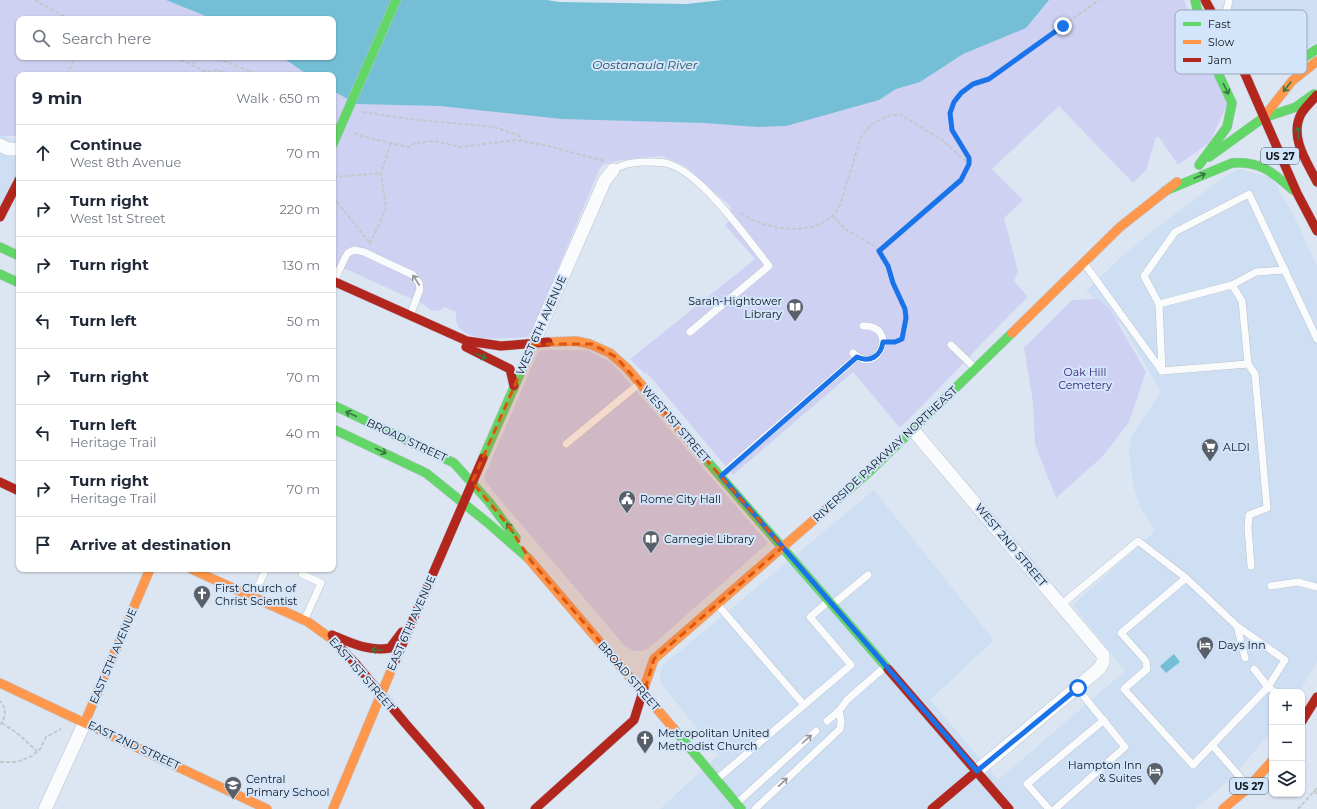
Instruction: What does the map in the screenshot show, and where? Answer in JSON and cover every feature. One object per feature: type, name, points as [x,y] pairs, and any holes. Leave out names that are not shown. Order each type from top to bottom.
[{"type":"street","points":[[336,137],[396,0]]},
{"type":"street","points":[[1195,0],[1197,10]]},
{"type":"street","name":"US 27","points":[[1205,0],[1210,10]]},
{"type":"street","points":[[1307,56],[1317,49]]},
{"type":"street","name":"RIVERSIDE PARKWAY NORTHEAST","points":[[1307,70],[1317,62]]},
{"type":"street","points":[[1199,165],[1228,126],[1232,103],[1219,74]]},
{"type":"street","name":"US 27","points":[[1245,74],[1297,193],[1317,231]]},
{"type":"street","name":"RIVERSIDE PARKWAY NORTHEAST","points":[[535,809],[634,720],[654,659],[870,471],[1120,227],[1199,165],[1263,118],[1292,81],[1301,74]]},
{"type":"street","name":"RIVERSIDE PARKWAY NORTHEAST","points":[[1263,118],[1296,107],[1317,92]]},
{"type":"street","points":[[1317,95],[1301,114],[1297,129],[1299,145],[1317,182]]},
{"type":"street","points":[[0,145],[8,149],[16,148]]},
{"type":"street","points":[[1164,192],[1232,163],[1253,162],[1267,168],[1297,193]]},
{"type":"street","name":"WEST 6TH AVENUE","points":[[472,482],[534,344],[611,165]]},
{"type":"street","points":[[0,217],[16,186]]},
{"type":"street","points":[[0,247],[16,255]]},
{"type":"street","points":[[0,274],[16,282]]},
{"type":"street","name":"WEST 1ST STREET","points":[[336,283],[448,334],[487,346],[577,342],[592,344],[605,349],[616,357],[831,602],[1009,809]]},
{"type":"street","points":[[448,334],[476,354],[503,364],[510,369],[514,386]]},
{"type":"street","name":"BROAD STREET","points":[[336,406],[454,462],[508,525],[531,561],[739,806]]},
{"type":"street","name":"BROAD STREET","points":[[336,430],[426,473],[531,561]]},
{"type":"street","name":"WEST 2ND STREET","points":[[913,430],[1062,604],[1103,655],[1103,662],[1099,669],[1078,688]]},
{"type":"street","points":[[0,482],[16,490]]},
{"type":"street","name":"EAST 6TH AVENUE","points":[[333,809],[380,694],[421,604],[472,482]]},
{"type":"street","name":"EAST 5TH AVENUE","points":[[45,809],[85,722],[149,572]]},
{"type":"street","name":"EAST 1ST STREET","points":[[198,572],[325,632],[338,643],[380,694],[480,809]]},
{"type":"street","points":[[325,632],[372,650],[385,650],[394,644],[421,604]]},
{"type":"street","name":"EAST 2ND STREET","points":[[0,682],[267,809]]},
{"type":"street","points":[[932,809],[1078,688]]},
{"type":"street","points":[[1305,713],[1317,698]]},
{"type":"street","name":"US 27","points":[[1223,809],[1249,787],[1269,764]]},
{"type":"lane","points":[[1227,10],[1228,0]]},
{"type":"lane","points":[[611,165],[659,162],[670,164],[682,170],[708,192],[769,266],[690,332]]},
{"type":"lane","points":[[1162,371],[1159,304],[1144,276],[1175,232],[1249,194],[1317,339]]},
{"type":"lane","points":[[336,276],[348,253],[354,250],[366,253],[413,275],[416,278],[420,289],[410,316]]},
{"type":"lane","points":[[1084,263],[1162,371]]},
{"type":"lane","points":[[1159,304],[1232,285],[1256,272],[1285,270]]},
{"type":"lane","points":[[1232,285],[1242,301],[1248,364],[1255,374],[1267,508],[1249,515],[1248,528],[1251,566]]},
{"type":"lane","points":[[721,476],[855,355],[866,360],[874,357],[880,352],[883,342],[881,334],[875,328],[863,326]]},
{"type":"lane","points":[[951,345],[976,369]]},
{"type":"lane","points":[[1162,371],[1248,364]]},
{"type":"lane","points":[[566,444],[640,383]]},
{"type":"lane","points":[[1062,604],[1138,541],[1186,578],[1237,626],[1284,660],[1268,687],[1193,765],[1124,689],[1147,669],[1146,661],[1121,633],[1186,578]]},
{"type":"lane","points":[[253,597],[265,572]]},
{"type":"lane","points":[[303,572],[302,574],[321,583],[304,621]]},
{"type":"lane","points":[[717,780],[851,666],[810,617],[868,575]]},
{"type":"lane","points":[[1272,586],[1298,582],[1317,587]]},
{"type":"lane","points":[[718,604],[804,705]]},
{"type":"lane","points":[[1237,626],[1246,658]]},
{"type":"lane","points":[[827,721],[847,700],[886,666]]},
{"type":"lane","points":[[1254,669],[1271,689]]},
{"type":"lane","points":[[1055,809],[1125,746],[1078,688]]},
{"type":"lane","points":[[755,809],[840,729],[841,721],[838,711]]},
{"type":"lane","points":[[1049,809],[1027,784],[1104,720]]},
{"type":"lane","points":[[739,806],[816,731]]},
{"type":"lane","points":[[1212,745],[1249,787]]},
{"type":"path","points":[[35,0],[64,16]]},
{"type":"path","points":[[879,251],[961,180],[969,164],[969,158],[952,130],[950,113],[954,102],[961,93],[973,84],[989,79],[1099,0]]},
{"type":"path","points":[[68,72],[74,60]]},
{"type":"path","points":[[181,60],[206,72],[217,70],[221,72]]},
{"type":"path","points":[[192,65],[196,60]]},
{"type":"path","points":[[221,60],[252,72]]},
{"type":"path","points":[[362,112],[408,119],[494,127],[518,135],[522,141]]},
{"type":"path","points":[[739,212],[764,224],[793,228],[811,228],[833,216],[840,205],[861,137],[871,125],[891,115],[901,115],[942,140],[969,164]]},
{"type":"path","points":[[342,124],[361,136],[408,147],[415,143],[434,142],[461,147],[515,140],[603,161],[611,165]]},
{"type":"path","points":[[366,253],[386,208],[381,173],[391,143]]},
{"type":"path","points":[[336,178],[381,173]]},
{"type":"path","points":[[336,202],[370,243]]},
{"type":"path","points":[[833,216],[845,229],[866,240],[879,251],[888,266],[893,283],[906,314],[904,336],[900,341],[883,342]]},
{"type":"path","points":[[0,700],[5,712],[1,724],[14,730],[37,751]]},
{"type":"path","points":[[0,762],[17,762],[32,756],[49,734],[66,728]]},
{"type":"path","points":[[1298,809],[1317,788]]},
{"type":"path","points":[[1314,791],[1317,794]]},
{"type":"highlighted area","points":[[533,344],[592,344],[616,357],[783,547],[654,659],[644,693],[531,561],[508,525],[472,482]]},
{"type":"shaded area","points":[[1225,0],[1317,0],[1317,41],[1307,48],[1307,10],[1231,10]]},
{"type":"shaded area","points":[[0,134],[16,141],[16,186],[0,217]]},
{"type":"shaded area","points":[[1240,169],[1272,178],[1294,216],[1317,266],[1317,662],[1301,689],[1269,689],[1269,734],[1232,778],[1195,809],[660,809],[718,755],[663,686],[659,676],[662,666],[874,490],[994,640],[930,700],[998,780],[1125,671],[1073,605],[1155,531],[1140,507],[1133,485],[1129,450],[1132,435],[1161,392],[1122,325],[1086,291],[1119,259],[1159,226],[1226,175]]},
{"type":"green space","points":[[0,0],[345,0],[524,63],[937,0],[1184,0],[1188,10],[1175,10],[1175,74],[1214,74],[1227,105],[1210,142],[1178,165],[1159,137],[1156,137],[1146,170],[1133,183],[1059,106],[992,169],[1023,200],[1004,218],[1018,271],[1014,281],[1028,297],[900,428],[853,372],[733,475],[647,373],[644,373],[630,359],[755,259],[725,225],[732,219],[730,206],[685,166],[662,156],[622,160],[605,164],[600,168],[531,333],[527,337],[482,338],[471,335],[462,330],[457,323],[456,312],[444,307],[440,311],[430,310],[425,305],[348,270],[336,267],[336,72],[16,72],[16,136],[0,136]]},
{"type":"green space","name":"Oak Hill Cemetery","points":[[1098,299],[1111,311],[1146,372],[1129,422],[1103,456],[1056,498],[1035,444],[1033,402],[1024,348],[1072,300]]},
{"type":"green space","name":"Rome City Hall","points":[[544,350],[587,350],[612,363],[768,543],[648,649],[636,651],[624,645],[486,483],[484,477],[538,352]]},
{"type":"water","name":"Oostanaula River","points":[[166,0],[547,0],[559,2],[686,4],[723,0],[1049,0],[1026,28],[963,54],[920,82],[896,89],[879,100],[786,126],[758,127],[704,123],[562,119],[440,106],[357,104],[336,93],[336,72],[304,72],[286,60],[336,60],[336,16],[206,16]]},
{"type":"water","points":[[1174,654],[1180,662],[1166,673],[1160,666]]},
{"type":"traffic: fast","points":[[336,137],[396,0]]},
{"type":"traffic: fast","points":[[1195,0],[1197,10]]},
{"type":"traffic: fast","points":[[1307,55],[1317,49]]},
{"type":"traffic: fast","points":[[1199,165],[1227,127],[1232,103],[1219,74]]},
{"type":"traffic: fast","points":[[1209,157],[1263,118],[1296,107],[1314,94]]},
{"type":"traffic: fast","points":[[1165,191],[1232,163],[1251,164],[1266,169],[1293,190]]},
{"type":"traffic: fast","points":[[0,247],[16,255]]},
{"type":"traffic: fast","points":[[0,274],[16,282]]},
{"type":"traffic: fast","points":[[831,505],[870,471],[1012,333]]},
{"type":"traffic: fast","points":[[483,458],[533,344]]},
{"type":"traffic: fast","points":[[336,406],[454,463],[489,502],[516,538]]},
{"type":"traffic: fast","points":[[336,430],[426,473],[488,523],[528,558]]},
{"type":"traffic: fast","points":[[701,454],[888,669]]},
{"type":"traffic: fast","points":[[674,729],[741,809]]},
{"type":"traffic: slow","points":[[1307,69],[1317,61]]},
{"type":"traffic: slow","points":[[1263,118],[1292,81],[1301,74]]},
{"type":"traffic: slow","points":[[1012,333],[1120,227],[1177,182]]},
{"type":"traffic: slow","points":[[548,342],[576,341],[590,344],[610,353],[627,368],[701,454]]},
{"type":"traffic: slow","points":[[644,688],[654,659],[831,505]]},
{"type":"traffic: slow","points":[[528,558],[674,729]]},
{"type":"traffic: slow","points":[[85,722],[149,572]]},
{"type":"traffic: slow","points":[[198,572],[308,622],[333,640]]},
{"type":"traffic: slow","points":[[333,809],[393,666]]},
{"type":"traffic: slow","points":[[0,683],[267,809]]},
{"type":"traffic: slow","points":[[1223,809],[1247,789],[1269,764]]},
{"type":"traffic: jam","points":[[1205,0],[1210,10]]},
{"type":"traffic: jam","points":[[1245,74],[1297,193],[1317,231]]},
{"type":"traffic: jam","points":[[1317,95],[1301,114],[1297,132],[1304,158],[1317,182]]},
{"type":"traffic: jam","points":[[0,217],[16,186]]},
{"type":"traffic: jam","points":[[336,282],[467,341],[501,346],[548,342]]},
{"type":"traffic: jam","points":[[466,347],[510,369],[514,386]]},
{"type":"traffic: jam","points":[[393,666],[483,458]]},
{"type":"traffic: jam","points":[[0,482],[16,490]]},
{"type":"traffic: jam","points":[[332,635],[367,648],[382,649],[390,648],[402,632]]},
{"type":"traffic: jam","points":[[333,640],[355,663],[480,809]]},
{"type":"traffic: jam","points":[[888,669],[1009,809]]},
{"type":"traffic: jam","points":[[535,809],[634,720],[644,688]]},
{"type":"traffic: jam","points":[[1305,716],[1317,697]]},
{"type":"traffic: jam","points":[[932,809],[977,771]]},
{"type":"place","name":"Sarah-Hightower Library","points":[[795,322]]},
{"type":"place","name":"ALDI","points":[[1210,462]]},
{"type":"place","name":"Rome City Hall","points":[[627,514]]},
{"type":"place","name":"Carnegie Library","points":[[651,554]]},
{"type":"place","name":"First Church of Christ Scientist","points":[[202,609]]},
{"type":"place","name":"Days Inn","points":[[1205,660]]},
{"type":"place","name":"Metropolitan United Methodist Church","points":[[645,754]]},
{"type":"place","name":"Hampton Inn & Suites","points":[[1155,786]]},
{"type":"place","name":"Central Primary School","points":[[233,800]]},
{"type":"route","points":[[1063,26],[989,79],[973,84],[961,93],[954,102],[950,113],[952,130],[969,158],[969,164],[961,180],[879,251],[888,266],[893,283],[905,309],[906,318],[904,336],[902,339],[895,342],[883,342],[878,355],[870,359],[866,360],[857,357],[721,476],[977,771],[1078,688]]}]
